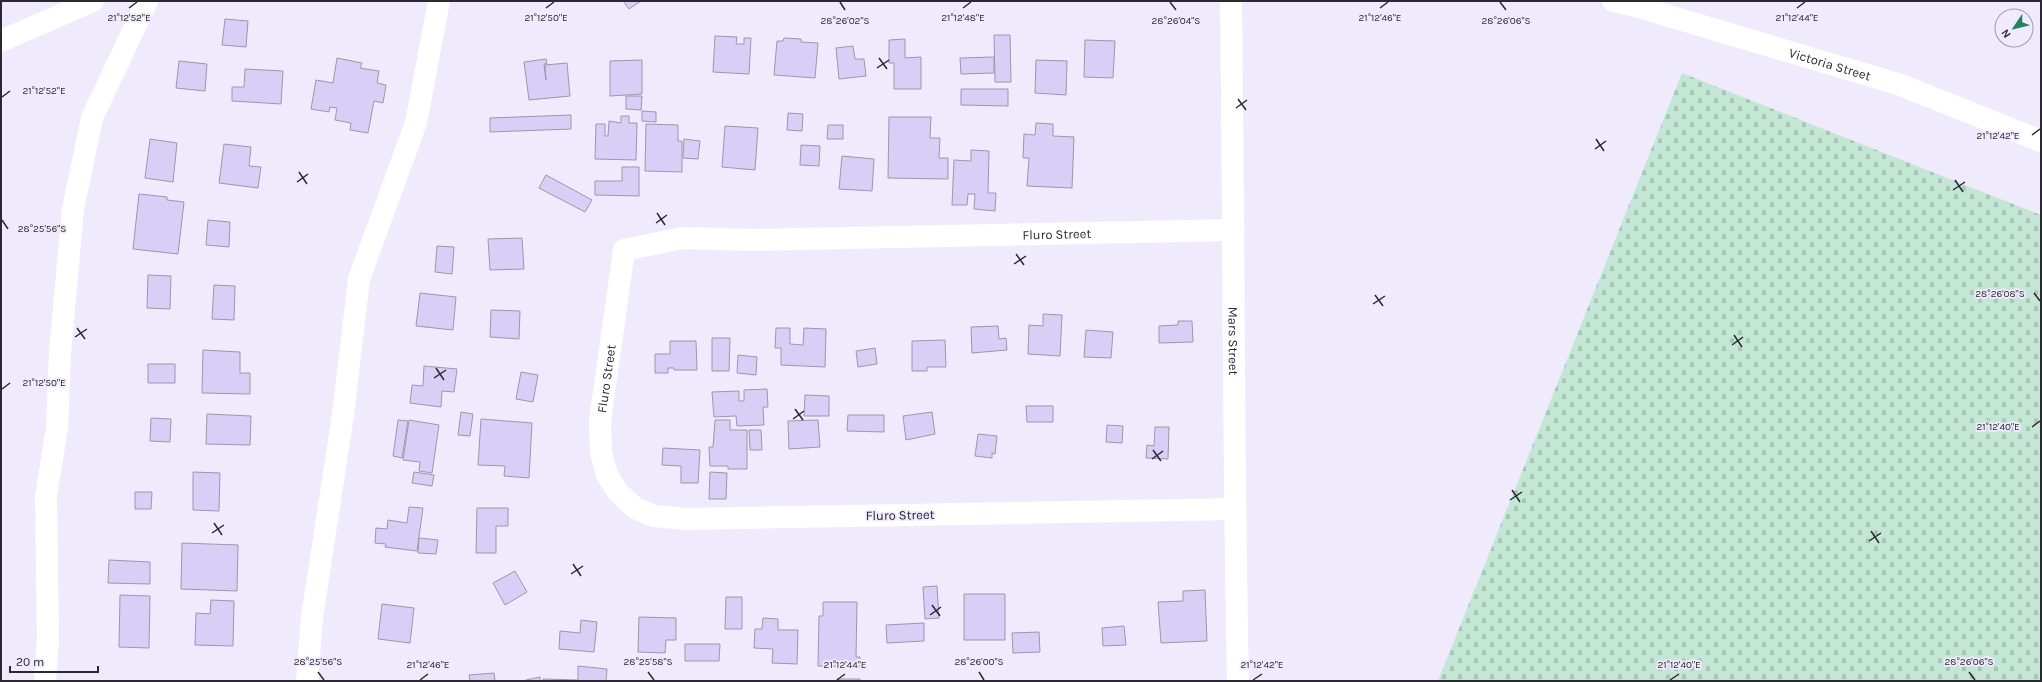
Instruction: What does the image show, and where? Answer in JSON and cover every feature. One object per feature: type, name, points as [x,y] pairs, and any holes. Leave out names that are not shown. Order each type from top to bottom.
[{"type":"street","points":[[1,41],[93,1]]},
{"type":"street","points":[[46,681],[48,641],[46,496],[57,428],[60,352],[73,209],[92,118],[147,1]]},
{"type":"street","points":[[307,681],[312,617],[343,415],[359,279],[416,123],[439,1]]},
{"type":"street","name":"Mars Street","points":[[1231,1],[1234,230],[1234,509],[1238,681]]},
{"type":"street","name":"Victoria Street","points":[[1613,1],[1632,5],[1898,84],[2041,141]]},
{"type":"street","name":"Fluro Street","points":[[1234,230],[763,240],[682,238],[624,250],[600,421],[601,453],[607,475],[618,492],[635,508],[654,516],[686,519],[1234,509]]},
{"type":"green space","points":[[1682,73],[2041,215],[2041,681],[1438,681]]},
{"type":"building","points":[[623,1],[641,1],[629,9]]},
{"type":"building","points":[[225,19],[248,21],[246,47],[222,45]]},
{"type":"building","points":[[994,35],[1010,35],[1011,82],[995,82]]},
{"type":"building","points":[[715,36],[737,37],[736,44],[744,44],[744,38],[751,38],[749,74],[713,72]]},
{"type":"building","points":[[784,38],[801,39],[801,42],[818,43],[815,78],[774,75],[777,41],[783,41]]},
{"type":"building","points":[[905,39],[905,58],[921,57],[921,89],[894,89],[894,63],[889,63],[889,40]]},
{"type":"building","points":[[1085,40],[1115,41],[1113,78],[1084,77]]},
{"type":"building","points":[[853,46],[855,59],[864,59],[866,76],[839,79],[836,48]]},
{"type":"building","points":[[994,57],[994,73],[961,74],[960,58]]},
{"type":"building","points":[[337,58],[362,63],[360,68],[379,71],[377,83],[386,85],[383,103],[374,101],[368,133],[350,130],[351,123],[335,120],[337,108],[330,107],[329,112],[311,109],[316,80],[333,83]]},
{"type":"building","points":[[546,59],[547,64],[544,64],[546,80],[545,65],[567,63],[570,96],[529,100],[524,62]]},
{"type":"building","points":[[642,60],[642,94],[610,96],[610,61]]},
{"type":"building","points":[[1036,60],[1067,61],[1066,95],[1035,93]]},
{"type":"building","points":[[179,61],[207,64],[205,91],[176,88]]},
{"type":"building","points":[[245,69],[283,71],[281,104],[232,101],[232,87],[244,87]]},
{"type":"building","points":[[961,89],[1008,89],[1008,106],[961,105]]},
{"type":"building","points":[[626,96],[642,96],[641,110],[626,109]]},
{"type":"building","points":[[642,111],[656,112],[656,122],[642,121]]},
{"type":"building","points":[[788,113],[803,114],[802,131],[787,130]]},
{"type":"building","points":[[571,115],[571,129],[490,132],[490,118]]},
{"type":"building","points":[[621,116],[629,116],[629,123],[637,123],[636,160],[595,159],[596,124],[605,124],[605,136],[608,136],[609,121],[621,123]]},
{"type":"building","points":[[889,117],[931,117],[930,138],[940,138],[939,158],[948,158],[948,179],[888,178]]},
{"type":"building","points":[[1036,123],[1053,124],[1053,136],[1074,137],[1072,188],[1027,186],[1029,158],[1023,158],[1024,134],[1035,135]]},
{"type":"building","points":[[646,124],[678,125],[678,141],[682,141],[682,172],[645,171]]},
{"type":"building","points":[[828,125],[843,125],[843,139],[827,139]]},
{"type":"building","points":[[725,126],[758,128],[755,170],[722,167]]},
{"type":"building","points":[[150,139],[177,143],[173,182],[145,178]]},
{"type":"building","points":[[684,139],[700,141],[698,159],[683,158]]},
{"type":"building","points":[[224,144],[251,147],[249,166],[261,167],[258,188],[219,183]]},
{"type":"building","points":[[801,145],[820,146],[819,166],[800,165]]},
{"type":"building","points":[[971,150],[989,151],[988,193],[996,193],[995,211],[974,209],[975,194],[968,194],[967,205],[952,205],[954,160],[971,161]]},
{"type":"building","points":[[842,156],[874,159],[872,191],[839,189]]},
{"type":"building","points":[[622,167],[639,167],[639,196],[595,195],[595,181],[622,181]]},
{"type":"building","points":[[546,175],[592,200],[585,212],[539,188]]},
{"type":"building","points":[[139,194],[167,197],[167,200],[184,202],[178,254],[133,249]]},
{"type":"building","points":[[208,220],[230,222],[229,247],[206,245]]},
{"type":"building","points":[[522,238],[524,269],[490,270],[488,239]]},
{"type":"building","points":[[437,246],[454,247],[452,274],[435,272]]},
{"type":"building","points":[[148,275],[171,276],[170,309],[147,308]]},
{"type":"building","points":[[214,285],[235,286],[234,320],[212,319]]},
{"type":"building","points":[[420,293],[456,297],[453,330],[416,326]]},
{"type":"building","points":[[491,310],[520,311],[519,339],[490,337]]},
{"type":"building","points":[[1043,314],[1062,315],[1060,356],[1028,354],[1029,325],[1043,326]]},
{"type":"building","points":[[1178,321],[1192,321],[1193,342],[1159,343],[1159,326],[1178,325]]},
{"type":"building","points":[[998,326],[999,339],[1006,338],[1007,350],[972,353],[971,327]]},
{"type":"building","points":[[776,328],[790,328],[790,344],[803,345],[804,328],[826,329],[825,367],[781,365],[781,348],[775,348]]},
{"type":"building","points":[[1086,330],[1113,332],[1111,358],[1084,357]]},
{"type":"building","points":[[712,338],[730,338],[729,371],[712,371]]},
{"type":"building","points":[[945,340],[946,367],[927,367],[927,371],[912,371],[912,341]]},
{"type":"building","points":[[670,341],[696,341],[697,370],[674,370],[674,368],[668,368],[668,373],[655,373],[655,354],[670,354]]},
{"type":"building","points":[[875,348],[877,364],[858,367],[856,351]]},
{"type":"building","points":[[203,350],[240,352],[240,373],[250,373],[250,394],[202,393]]},
{"type":"building","points":[[738,355],[757,357],[756,375],[737,373]]},
{"type":"building","points":[[148,364],[175,364],[175,383],[148,383]]},
{"type":"building","points":[[424,366],[457,369],[454,392],[442,391],[441,407],[410,403],[412,385],[423,386]]},
{"type":"building","points":[[521,372],[538,375],[533,402],[516,399]]},
{"type":"building","points":[[767,389],[768,407],[763,407],[764,425],[737,426],[736,416],[714,417],[712,392],[739,391],[739,401],[744,401],[744,390]]},
{"type":"building","points":[[805,395],[829,396],[829,416],[804,416]]},
{"type":"building","points":[[1026,406],[1053,406],[1053,422],[1027,422]]},
{"type":"building","points":[[461,412],[473,414],[470,436],[458,435]]},
{"type":"building","points":[[932,412],[935,434],[906,440],[903,416]]},
{"type":"building","points":[[207,414],[251,416],[250,445],[206,444]]},
{"type":"building","points":[[848,415],[884,415],[884,432],[847,431]]},
{"type":"building","points":[[151,418],[171,419],[170,442],[150,441]]},
{"type":"building","points":[[481,419],[532,423],[529,478],[504,476],[505,466],[478,465]]},
{"type":"building","points":[[398,420],[408,421],[402,458],[393,456]]},
{"type":"building","points":[[409,420],[439,425],[432,473],[419,471],[420,462],[403,460]]},
{"type":"building","points":[[715,420],[730,420],[730,430],[747,430],[747,469],[728,469],[728,466],[710,466],[709,447],[713,447]]},
{"type":"building","points":[[818,420],[820,447],[789,449],[788,421]]},
{"type":"building","points":[[1107,425],[1123,426],[1122,443],[1106,442]]},
{"type":"building","points":[[1155,427],[1169,427],[1168,459],[1146,458],[1147,445],[1154,446]]},
{"type":"building","points":[[749,430],[761,430],[762,450],[750,450]]},
{"type":"building","points":[[978,434],[997,436],[995,454],[992,453],[992,458],[975,456]]},
{"type":"building","points":[[663,448],[700,450],[698,483],[681,483],[681,466],[662,465]]},
{"type":"building","points":[[193,472],[220,473],[219,511],[193,510]]},
{"type":"building","points":[[414,472],[434,475],[432,486],[412,483]]},
{"type":"building","points":[[710,472],[727,473],[726,499],[709,499]]},
{"type":"building","points":[[135,492],[152,492],[151,509],[135,509]]},
{"type":"building","points":[[409,507],[423,508],[417,551],[385,547],[386,544],[375,543],[376,528],[387,529],[388,520],[407,523]]},
{"type":"building","points":[[477,508],[508,508],[508,526],[496,526],[496,553],[476,553]]},
{"type":"building","points":[[419,538],[438,540],[436,554],[418,553]]},
{"type":"building","points":[[182,543],[238,545],[237,591],[181,589]]},
{"type":"building","points":[[109,560],[150,562],[150,584],[108,583]]},
{"type":"building","points":[[515,571],[527,592],[505,605],[493,583]]},
{"type":"building","points":[[937,586],[939,618],[925,619],[923,587]]},
{"type":"building","points":[[1205,590],[1207,641],[1161,643],[1158,602],[1183,601],[1183,591]]},
{"type":"building","points":[[964,594],[1005,594],[1005,640],[964,640]]},
{"type":"building","points":[[120,595],[150,596],[149,648],[119,647]]},
{"type":"building","points":[[726,597],[742,597],[742,629],[725,629]]},
{"type":"building","points":[[211,600],[234,601],[233,646],[195,645],[196,613],[210,614]]},
{"type":"building","points":[[823,602],[857,602],[856,657],[860,657],[860,667],[818,666],[819,616],[823,616]]},
{"type":"building","points":[[382,604],[414,608],[410,643],[378,639]]},
{"type":"building","points":[[639,617],[676,618],[676,640],[666,640],[665,653],[638,652]]},
{"type":"building","points":[[763,618],[778,619],[778,630],[798,630],[797,664],[772,663],[773,649],[754,648],[755,629],[762,629]]},
{"type":"building","points":[[581,620],[597,622],[594,652],[559,649],[560,631],[580,633]]},
{"type":"building","points":[[924,623],[924,641],[887,643],[886,625]]},
{"type":"building","points":[[1124,626],[1126,645],[1103,646],[1102,628]]},
{"type":"building","points":[[1039,632],[1040,652],[1013,653],[1012,633]]},
{"type":"building","points":[[685,644],[720,644],[719,661],[685,661]]},
{"type":"building","points":[[578,666],[607,669],[606,681],[543,681],[543,679],[578,680]]},
{"type":"building","points":[[494,673],[495,681],[470,681],[469,675]]},
{"type":"building","points":[[540,677],[540,681],[526,681],[526,680]]},
{"type":"building","points":[[837,679],[860,679],[860,681],[837,681]]}]
